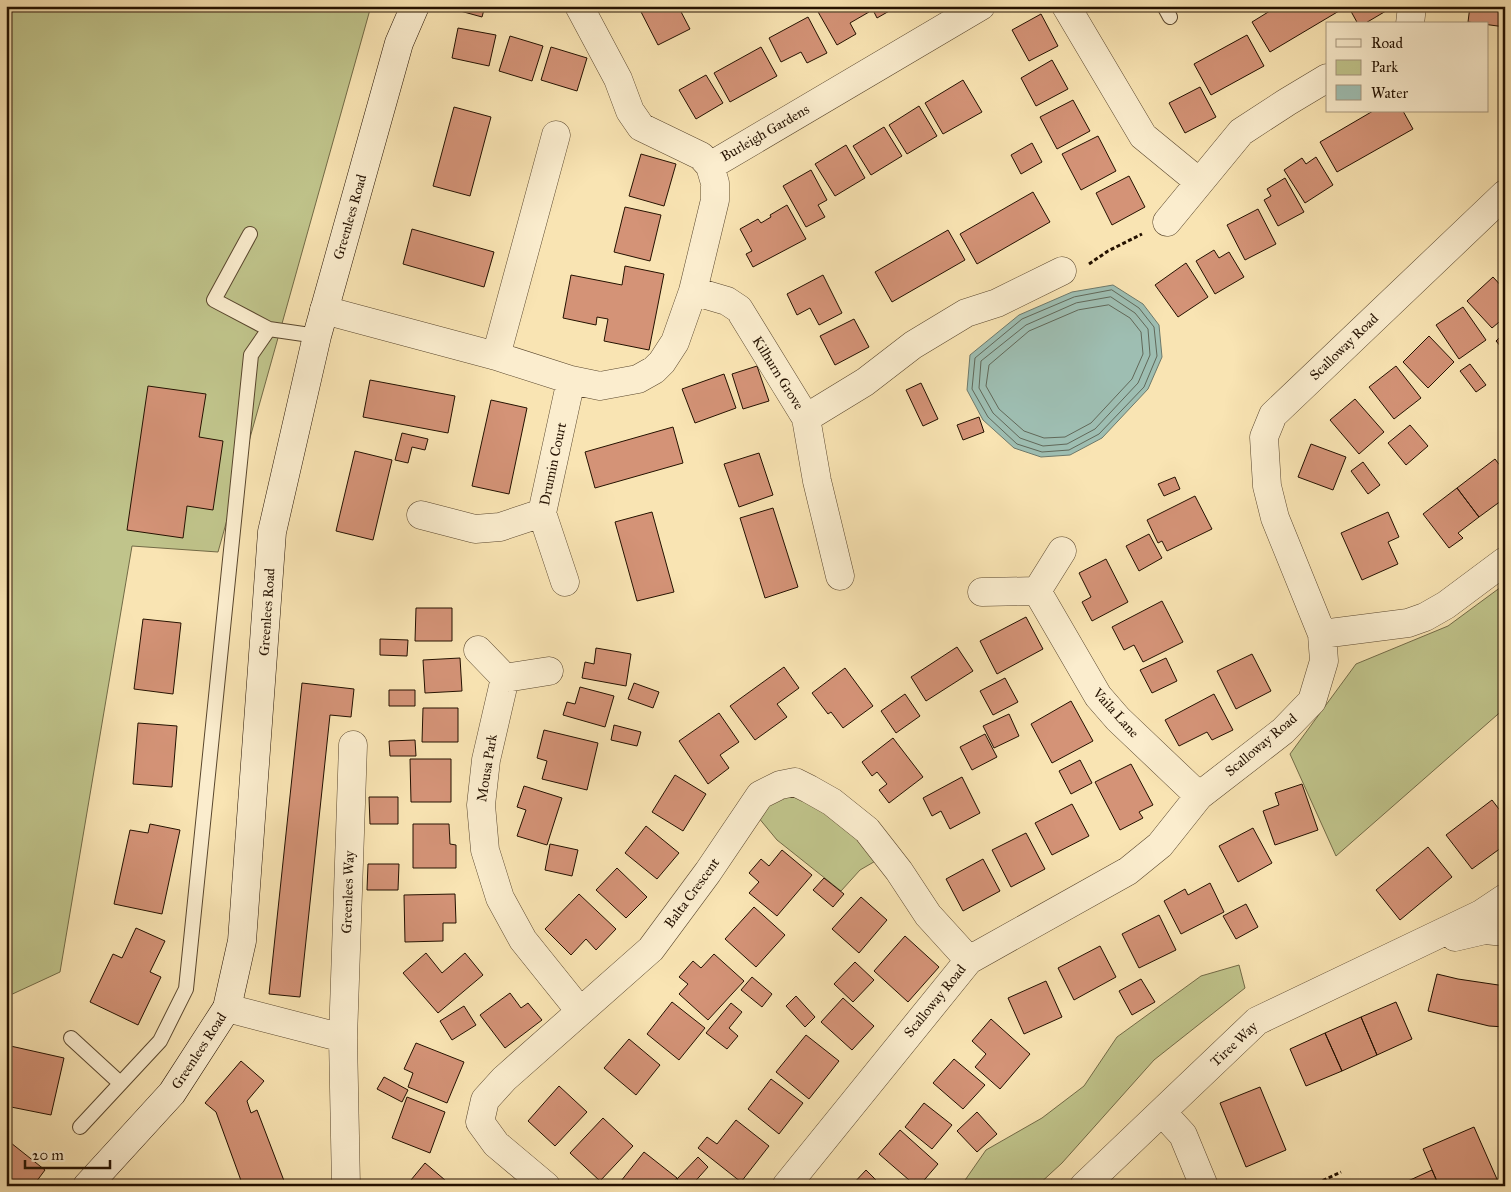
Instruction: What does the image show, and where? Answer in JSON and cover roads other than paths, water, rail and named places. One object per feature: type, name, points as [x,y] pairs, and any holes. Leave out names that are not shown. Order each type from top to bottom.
[{"type":"street","name":"Greenlees Road","points":[[87,1186],[172,1093],[227,1008],[242,941],[272,532],[320,323],[399,43],[415,6]]},
{"type":"street","name":"Burleigh Gardens","points":[[579,6],[618,78],[630,110],[641,127],[701,156],[710,166],[981,6]]},
{"type":"street","points":[[1066,6],[1144,136],[1199,182]]},
{"type":"street","points":[[1410,22],[1412,6]]},
{"type":"street","points":[[1167,222],[1241,132],[1326,79]]},
{"type":"street","points":[[496,356],[556,135]]},
{"type":"street","points":[[320,323],[379,324],[496,356],[571,380],[600,386],[638,379],[654,370],[662,362],[675,342],[693,291],[716,200],[715,183],[710,166]]},
{"type":"street","name":"Scalloway Road","points":[[786,1186],[969,960],[1128,871],[1160,845],[1199,796],[1283,731],[1312,701],[1324,661],[1322,634],[1275,518],[1267,486],[1264,437],[1273,415],[1505,194]]},
{"type":"street","points":[[806,418],[865,382],[913,345],[966,314],[997,303],[1062,271]]},
{"type":"street","name":"Kilhurn Grove","points":[[693,291],[727,301],[739,309],[806,418],[818,481],[840,576]]},
{"type":"street","name":"Drumin Court","points":[[421,515],[475,529],[500,527],[542,513],[571,380]]},
{"type":"street","points":[[542,513],[565,582]]},
{"type":"street","points":[[982,592],[1037,591],[1062,551]]},
{"type":"street","points":[[1322,634],[1408,623],[1425,617],[1446,605],[1505,561]]},
{"type":"street","name":"Vaila Lane","points":[[1037,591],[1098,696],[1118,719],[1199,796]]},
{"type":"street","points":[[478,650],[506,678],[549,671]]},
{"type":"street","name":"Mousa Park","points":[[506,678],[486,760],[480,805],[485,850],[500,898],[523,940],[580,1011]]},
{"type":"street","name":"Greenlees Way","points":[[346,1186],[343,1038],[353,745]]},
{"type":"street","name":"Balta Crescent","points":[[546,1186],[496,1144],[480,1122],[485,1100],[504,1079],[651,949],[708,872],[760,795],[780,785],[795,782],[832,802],[867,830],[899,871],[928,915],[969,960]]},
{"type":"street","name":"Tiree Way","points":[[1084,1186],[1257,1021],[1481,914],[1505,898]]},
{"type":"street","name":"Tiree Way","points":[[1415,945],[1485,930],[1505,932]]},
{"type":"street","points":[[227,1008],[343,1038]]},
{"type":"street","points":[[1162,1112],[1183,1135],[1204,1186]]},
{"type":"lane","points":[[250,234],[214,300],[269,329],[320,323]]},
{"type":"lane","points":[[80,1127],[160,1041],[186,989],[251,355],[269,329]]},
{"type":"lane","points":[[71,1038],[120,1083]]},
{"type":"water","points":[[1113,285],[1143,304],[1159,325],[1162,357],[1148,389],[1102,438],[1070,455],[1041,457],[1014,448],[983,420],[967,390],[970,355],[1019,315],[1072,292]]}]
